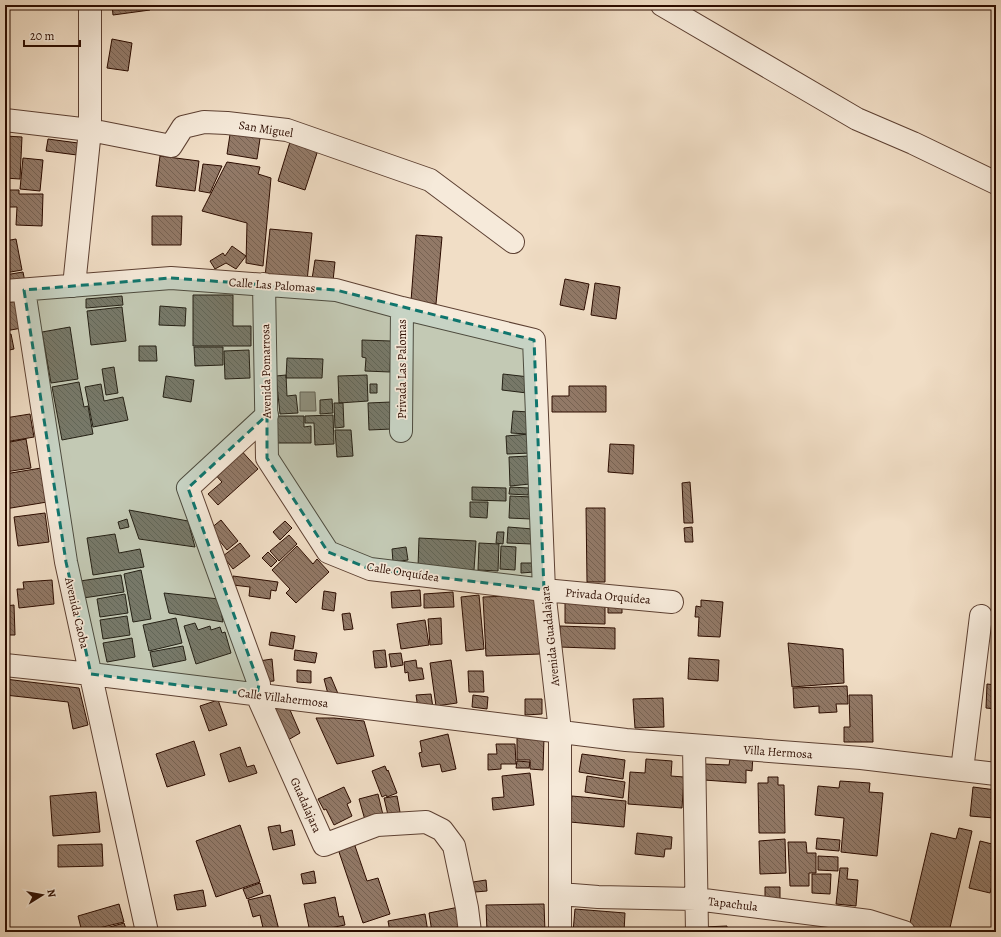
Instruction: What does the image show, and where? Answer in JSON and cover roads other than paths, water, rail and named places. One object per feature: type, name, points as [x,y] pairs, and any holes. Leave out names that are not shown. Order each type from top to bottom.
[{"type":"street","points":[[662,5],[856,119],[913,143],[996,183]]},
{"type":"street","points":[[74,286],[90,130],[88,7]]},
{"type":"street","name":"San Miguel","points":[[5,120],[90,130],[171,146],[183,127],[204,122],[227,123],[287,130],[430,180],[513,242]]},
{"type":"street","name":"Calle Las Palomas","points":[[14,291],[171,278],[336,290],[402,308],[534,340]]},
{"type":"street","name":"Avenida Pomarrosa","points":[[264,284],[267,458]]},
{"type":"street","name":"Avenida Caoba","points":[[14,291],[66,562],[147,932]]},
{"type":"street","name":"Privada Las Palomas","points":[[401,431],[402,308]]},
{"type":"street","name":"Avenida Guadalajara","points":[[534,340],[544,590],[560,732],[560,932]]},
{"type":"street","points":[[258,689],[188,488],[267,415]]},
{"type":"street","name":"Calle Orquídea","points":[[267,458],[328,552],[370,569],[544,590]]},
{"type":"street","name":"Privada Orquídea","points":[[544,590],[672,602]]},
{"type":"street","points":[[962,770],[981,616]]},
{"type":"street","name":"Calle Villahermosa","points":[[5,665],[258,689],[560,732]]},
{"type":"street","name":"Guadalajara","points":[[258,689],[324,845],[377,824],[426,822],[442,830],[454,846],[467,908],[470,932]]},
{"type":"street","name":"Villa Hermosa","points":[[560,732],[694,746],[861,758],[996,774]]},
{"type":"street","points":[[694,746],[697,932]]},
{"type":"street","name":"Tapachula","points":[[560,894],[598,897],[696,899],[869,921],[904,932]]}]
